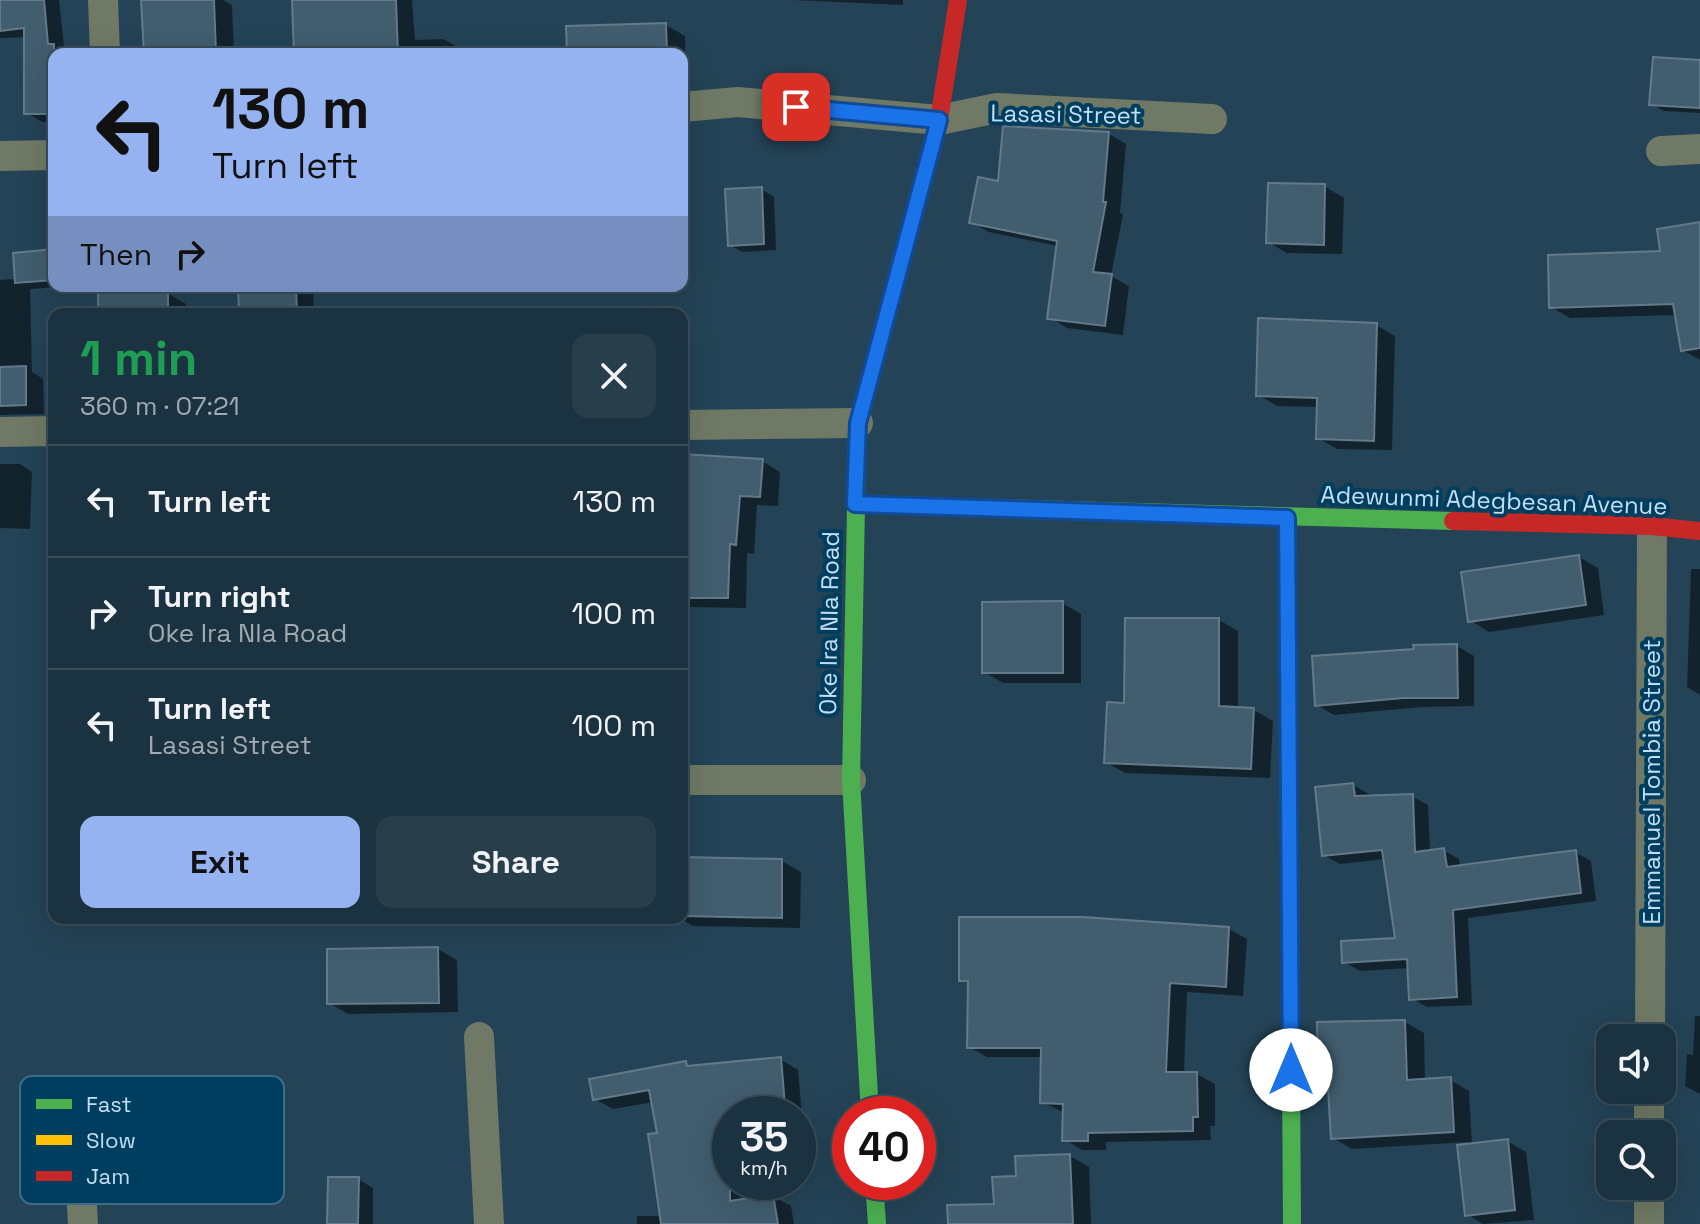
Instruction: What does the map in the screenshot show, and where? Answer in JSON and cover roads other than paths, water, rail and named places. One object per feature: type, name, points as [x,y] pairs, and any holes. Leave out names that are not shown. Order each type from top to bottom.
[{"type":"street","points":[[103,0],[105,48]]},
{"type":"street","name":"Oke Ira Nla Road","points":[[869,1096],[851,780],[858,423],[939,120],[958,0]]},
{"type":"street","name":"Lasasi Street","points":[[688,106],[738,102],[939,120],[997,108],[1212,119]]},
{"type":"street","points":[[1661,151],[1700,149]]},
{"type":"street","points":[[0,156],[48,155]]},
{"type":"street","points":[[688,425],[858,423]]},
{"type":"street","points":[[0,432],[48,431]]},
{"type":"street","name":"Adewunmi Adegbesan Avenue","points":[[855,504],[1652,526],[1700,531]]},
{"type":"street","points":[[1287,518],[1292,1224]]},
{"type":"street","name":"Emmanuel Tombia Street","points":[[1650,1024],[1652,526]]},
{"type":"street","points":[[688,780],[851,780]]},
{"type":"street","points":[[479,1037],[489,1224]]},
{"type":"street","points":[[875,1200],[877,1224]]},
{"type":"street","points":[[1649,1200],[1649,1224]]},
{"type":"street","points":[[82,1204],[83,1224]]}]
